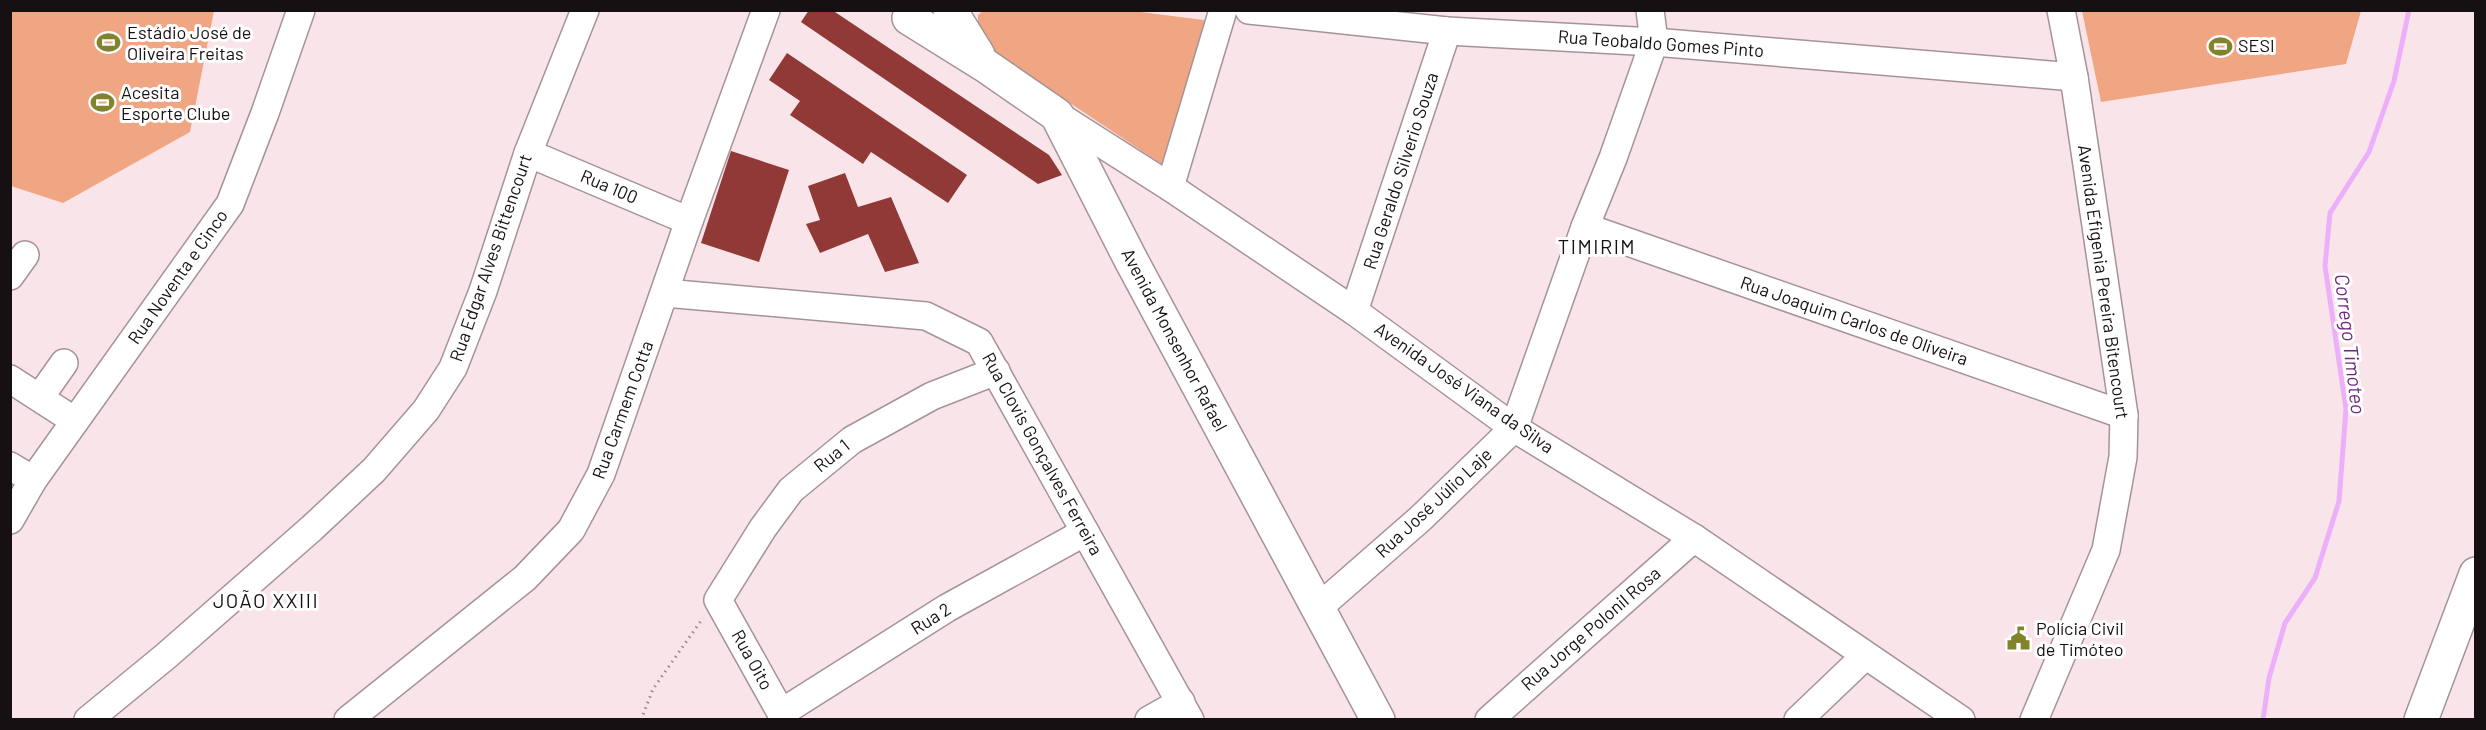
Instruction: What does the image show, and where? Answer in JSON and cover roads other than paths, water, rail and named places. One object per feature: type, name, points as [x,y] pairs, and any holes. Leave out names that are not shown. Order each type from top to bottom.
[{"type":"main road","points":[[904,14],[931,18],[943,10]]},
{"type":"main road","points":[[950,10],[968,43],[986,66]]},
{"type":"main road","name":"Avenida Monsenhor Rafael","points":[[904,14],[1057,115],[1131,260],[1378,720]]},
{"type":"main road","points":[[2421,720],[2475,574]]},
{"type":"street","name":"Rua Noventa e Cinco","points":[[10,520],[33,480],[230,204],[247,163],[301,10]]},
{"type":"street","name":"Rua Edgar Alves Bittencourt","points":[[88,720],[166,656],[312,528],[374,470],[426,410],[453,368],[483,291],[528,153],[585,10]]},
{"type":"street","name":"Rua Carmem Cotta","points":[[348,720],[525,578],[571,530],[601,474],[689,221],[766,10]]},
{"type":"street","points":[[1170,186],[1223,10]]},
{"type":"street","name":"Rua Teobaldo Gomes Pinto","points":[[1249,10],[1447,31],[1654,42],[2074,77]]},
{"type":"street","name":"Rua José Júlio Laje","points":[[1318,608],[1421,518],[1514,428],[1654,42],[1650,10]]},
{"type":"street","name":"Avenida Efigenia Pereira Bitencourt","points":[[2034,720],[2106,550],[2123,457],[2124,416],[2074,77],[2061,10]]},
{"type":"street","name":"Rua Geraldo Silverio Souza","points":[[1354,311],[1447,31]]},
{"type":"street","name":"Avenida José Viana da Silva","points":[[1057,115],[1170,186],[1354,311],[1514,428],[1694,538],[1961,720]]},
{"type":"street","name":"Rua 100","points":[[528,153],[689,221]]},
{"type":"street","name":"Rua Joaquim Carlos de Oliveira","points":[[1585,227],[2124,416]]},
{"type":"street","name":"Rua Clovis Gonçalves Ferreira","points":[[665,293],[926,316],[979,342],[1186,711]]},
{"type":"street","points":[[40,397],[64,363]]},
{"type":"street","name":"Rua 1","points":[[718,600],[763,528],[791,490],[852,440],[932,396],[996,371]]},
{"type":"street","points":[[10,379],[75,421]]},
{"type":"street","points":[[10,466],[33,480]]},
{"type":"street","name":"Rua 2","points":[[783,716],[947,608],[1085,532]]},
{"type":"street","name":"Rua Jorge Polonil Rosa","points":[[1489,720],[1694,538]]},
{"type":"street","name":"Rua Oito","points":[[718,600],[783,716]]},
{"type":"street","points":[[1798,720],[1865,656]]},
{"type":"street","points":[[1149,720],[1186,711]]},
{"type":"waterway","name":"Corrego Timoteo","points":[[2263,720],[2269,678],[2285,623],[2315,578],[2339,501],[2346,409],[2325,266],[2330,213],[2369,152],[2394,81],[2409,10]]},
{"type":"place","name":"Estádio José de Oliveira Freitas","points":[[109,43]]},
{"type":"place","name":"SESI","points":[[2220,46]]},
{"type":"place","name":"Acesita Esporte Clube","points":[[103,103]]},
{"type":"place","name":"Polícia Civil de Timóteo","points":[[2018,639]]},
{"type":"district","name":"TIMIRIM","points":[[1597,247]]},
{"type":"district","name":"JOÃO XXIII","points":[[266,601]]}]
